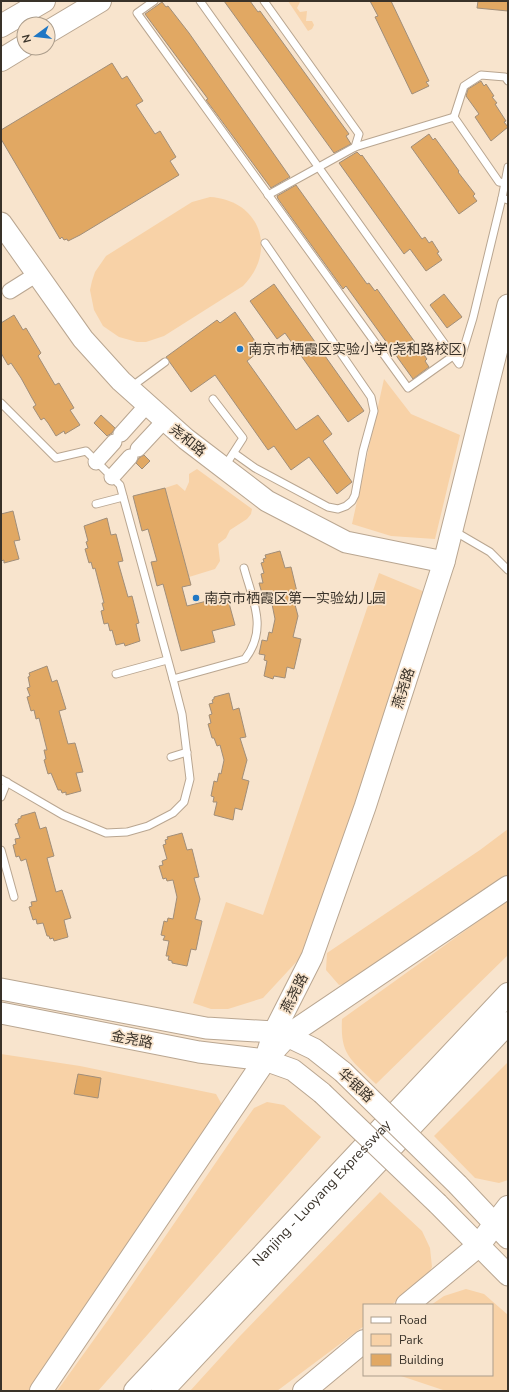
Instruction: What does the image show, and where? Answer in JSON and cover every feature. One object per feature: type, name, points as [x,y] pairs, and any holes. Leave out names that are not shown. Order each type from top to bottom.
[{"type":"main road","points":[[1,26],[44,1]]},
{"type":"main road","points":[[56,27],[100,1]]},
{"type":"main road","points":[[1,60],[16,51]]},
{"type":"main road","name":"尧和路","points":[[1,223],[83,338],[129,389],[186,439],[229,460],[267,501],[346,542],[444,562]]},
{"type":"main road","name":"燕尧路","points":[[280,1034],[312,957],[365,807],[444,562],[508,305]]},
{"type":"main road","points":[[41,1391],[265,1060],[280,1034],[508,887]]},
{"type":"main road","name":"金尧路","points":[[1,989],[206,1028]]},
{"type":"main road","name":"Nanjing - Luoyang Expressway","points":[[135,1391],[508,994]]},
{"type":"main road","name":"金尧路","points":[[1,1013],[199,1052],[265,1060]]},
{"type":"main road","name":"Nanjing - Luoyang Expressway","points":[[162,1391],[508,1023]]},
{"type":"main road","name":"华银路","points":[[206,1028],[280,1034],[314,1049],[343,1072],[458,1185],[502,1232]]},
{"type":"main road","name":"华银路","points":[[265,1060],[293,1070],[322,1093],[438,1204],[508,1275]]},
{"type":"main road","points":[[408,1304],[478,1246],[502,1232],[508,1207]]},
{"type":"main road","points":[[305,1391],[363,1342]]},
{"type":"street","points":[[10,291],[37,274]]},
{"type":"street","points":[[96,462],[147,405]]},
{"type":"street","points":[[112,477],[164,420]]},
{"type":"lane","points":[[154,1],[137,13],[408,388],[453,356]]},
{"type":"lane","points":[[200,1],[458,364],[473,318],[505,199],[505,183],[508,168]]},
{"type":"lane","points":[[264,1],[359,134],[355,147]]},
{"type":"lane","points":[[454,117],[464,86],[481,75],[505,77],[508,81]]},
{"type":"lane","points":[[268,195],[355,147],[454,117]]},
{"type":"lane","points":[[454,117],[499,182],[505,183]]},
{"type":"lane","points":[[213,399],[243,438],[229,460],[255,468],[328,507],[338,509],[352,501],[355,495],[363,451],[374,411],[371,397],[265,243]]},
{"type":"lane","points":[[129,389],[165,362]]},
{"type":"lane","points":[[1,403],[56,458],[86,450],[120,485],[182,714],[190,779],[184,802],[173,813],[148,826],[127,832],[106,833],[62,816],[4,780],[1,797]]},
{"type":"lane","points":[[96,504],[123,497]]},
{"type":"lane","points":[[452,530],[490,552],[508,570]]},
{"type":"lane","points":[[173,679],[245,659],[251,651],[256,642],[259,624],[244,568]]},
{"type":"lane","points":[[116,674],[167,660]]},
{"type":"lane","points":[[171,757],[187,752]]},
{"type":"lane","points":[[1,850],[14,897]]},
{"type":"green space","points":[[288,1],[300,2],[297,8],[300,12],[307,11],[306,21],[312,21],[314,25],[312,29],[308,31]]},
{"type":"green space","points":[[210,197],[227,200],[241,207],[252,217],[258,230],[261,243],[260,258],[254,272],[243,286],[164,336],[146,342],[137,342],[119,337],[103,326],[94,310],[90,290],[95,272],[106,256],[192,202]]},
{"type":"green space","points":[[384,379],[411,414],[460,435],[435,539],[391,536],[352,524]]},
{"type":"green space","points":[[197,469],[252,509],[251,514],[247,519],[230,530],[226,538],[218,544],[220,561],[215,569],[189,577],[165,488],[177,484],[185,491],[189,482],[189,474]]},
{"type":"green space","points":[[379,573],[425,592],[370,766],[300,958],[263,998],[228,1009],[211,1009],[193,1003],[226,902],[263,915]]},
{"type":"green space","points":[[508,829],[508,880],[352,982],[339,985],[326,970],[327,953],[480,850]]},
{"type":"green space","points":[[508,900],[508,955],[376,1084],[354,1062],[345,1049],[342,1019]]},
{"type":"green space","points":[[1,1054],[80,1066],[216,1094],[221,1103],[220,1119],[33,1391],[1,1391]]},
{"type":"green space","points":[[508,1062],[508,1180],[499,1183],[475,1178],[434,1136]]},
{"type":"green space","points":[[267,1102],[284,1105],[321,1137],[98,1391],[57,1391],[108,1320],[254,1108]]},
{"type":"green space","points":[[380,1192],[422,1231],[430,1248],[432,1267],[426,1279],[392,1304],[363,1304],[363,1327],[277,1391],[190,1391],[240,1336]]},
{"type":"green space","points":[[466,1289],[484,1294],[508,1315],[508,1391],[446,1391],[401,1376],[493,1376],[493,1304],[432,1304],[444,1296]]},
{"type":"building","points":[[224,1],[250,1],[258,12],[260,11],[349,134],[346,136],[351,144],[334,153]]},
{"type":"building","points":[[370,1],[391,1],[429,81],[426,82],[429,86],[412,94],[375,17],[378,16]]},
{"type":"building","points":[[478,1],[508,1],[508,11],[477,8]]},
{"type":"building","points":[[162,2],[166,7],[168,6],[189,33],[290,177],[271,188],[206,100],[208,99],[145,14]]},
{"type":"building","points":[[112,63],[122,79],[127,76],[143,101],[136,105],[155,134],[160,131],[176,157],[170,161],[179,175],[80,235],[68,241],[67,239],[64,240],[62,237],[60,239],[1,139],[1,130]]},
{"type":"building","points":[[481,81],[484,86],[486,84],[494,96],[492,97],[497,103],[495,104],[506,121],[504,122],[508,127],[491,141],[475,117],[479,114],[466,96],[468,89]]},
{"type":"building","points":[[429,134],[433,140],[435,138],[475,194],[473,196],[477,201],[459,214],[411,147]]},
{"type":"building","points":[[357,152],[361,156],[362,155],[422,239],[425,237],[429,243],[432,241],[439,252],[437,253],[442,260],[426,271],[410,249],[404,254],[339,163]]},
{"type":"building","points":[[296,185],[367,284],[369,283],[375,291],[377,289],[427,359],[425,361],[429,367],[413,379],[346,286],[343,289],[278,199],[277,196]]},
{"type":"building","points":[[274,284],[364,411],[348,422],[285,333],[277,339],[250,301]]},
{"type":"building","points":[[444,294],[462,317],[447,328],[430,305]]},
{"type":"building","points":[[235,312],[261,350],[247,361],[296,430],[318,415],[332,434],[323,441],[352,482],[337,494],[309,457],[291,470],[274,446],[268,450],[215,375],[191,392],[166,357],[217,320],[220,323]]},
{"type":"building","points":[[14,315],[23,330],[26,328],[41,353],[38,356],[55,385],[59,383],[74,408],[70,410],[80,425],[65,434],[64,431],[56,436],[44,418],[41,420],[33,407],[36,405],[21,378],[11,363],[8,365],[1,353],[1,323]]},
{"type":"building","points":[[101,415],[115,428],[112,433],[107,436],[94,423]]},
{"type":"building","points":[[144,455],[150,461],[142,469],[136,463],[139,458]]},
{"type":"building","points":[[165,488],[191,585],[182,587],[187,606],[227,596],[235,625],[212,631],[215,642],[181,651],[163,584],[157,586],[151,562],[157,561],[148,529],[142,531],[133,496]]},
{"type":"building","points":[[13,511],[20,540],[14,541],[19,559],[4,563],[4,560],[1,561],[1,514]]},
{"type":"building","points":[[107,518],[111,535],[116,534],[123,561],[118,562],[128,597],[132,596],[139,623],[136,624],[140,641],[125,646],[124,643],[116,645],[112,630],[110,631],[108,623],[104,624],[101,611],[104,610],[102,603],[104,603],[95,568],[93,569],[91,562],[89,563],[85,549],[88,548],[86,542],[88,541],[84,526]]},
{"type":"building","points":[[280,551],[285,568],[291,567],[298,596],[293,597],[298,616],[293,637],[301,639],[294,669],[287,667],[285,678],[274,676],[273,679],[264,676],[267,661],[264,660],[265,655],[259,654],[262,640],[267,641],[269,632],[272,633],[275,619],[272,604],[268,604],[266,596],[263,597],[259,583],[263,583],[261,574],[264,573],[261,563],[264,562],[263,559],[266,558],[265,555]]},
{"type":"building","points":[[47,666],[52,682],[57,680],[66,709],[59,711],[68,744],[75,743],[83,772],[76,773],[81,791],[66,795],[66,792],[62,793],[61,790],[58,790],[51,773],[48,774],[44,760],[46,759],[44,750],[47,750],[39,718],[36,719],[34,710],[31,711],[27,697],[30,696],[27,688],[30,687],[28,677],[30,676],[29,673]]},
{"type":"building","points":[[229,693],[233,710],[239,708],[246,737],[240,738],[247,760],[242,779],[249,781],[242,810],[235,808],[233,820],[214,815],[217,802],[213,802],[214,797],[211,796],[214,781],[217,782],[219,773],[221,774],[224,760],[220,745],[217,746],[214,738],[212,738],[208,724],[211,723],[209,715],[212,714],[209,704],[213,703],[212,700],[214,697]]},
{"type":"building","points":[[35,812],[40,829],[46,827],[54,856],[47,858],[56,892],[62,890],[71,918],[64,920],[68,937],[54,941],[53,938],[50,939],[49,936],[47,936],[43,923],[37,924],[36,919],[33,920],[29,907],[32,906],[31,902],[37,901],[26,859],[21,861],[19,856],[16,857],[13,845],[16,844],[15,839],[20,838],[15,824],[18,823],[18,819],[21,818],[21,816]]},
{"type":"building","points":[[182,833],[187,850],[192,849],[199,877],[194,878],[200,899],[195,919],[202,921],[196,950],[191,949],[187,966],[172,963],[172,961],[168,960],[169,956],[166,956],[169,941],[163,940],[165,936],[161,935],[164,921],[167,922],[168,918],[173,919],[177,897],[173,880],[167,881],[166,878],[163,879],[159,866],[163,865],[162,861],[167,859],[163,845],[166,844],[165,840],[168,839],[167,837]]},
{"type":"building","points":[[78,1074],[101,1078],[98,1098],[74,1094]]},
{"type":"place","name":"南京市栖霞区实验小学(尧和路校区)","points":[[240,349]]},
{"type":"place","name":"南京市栖霞区第一实验幼儿园","points":[[196,598]]}]
